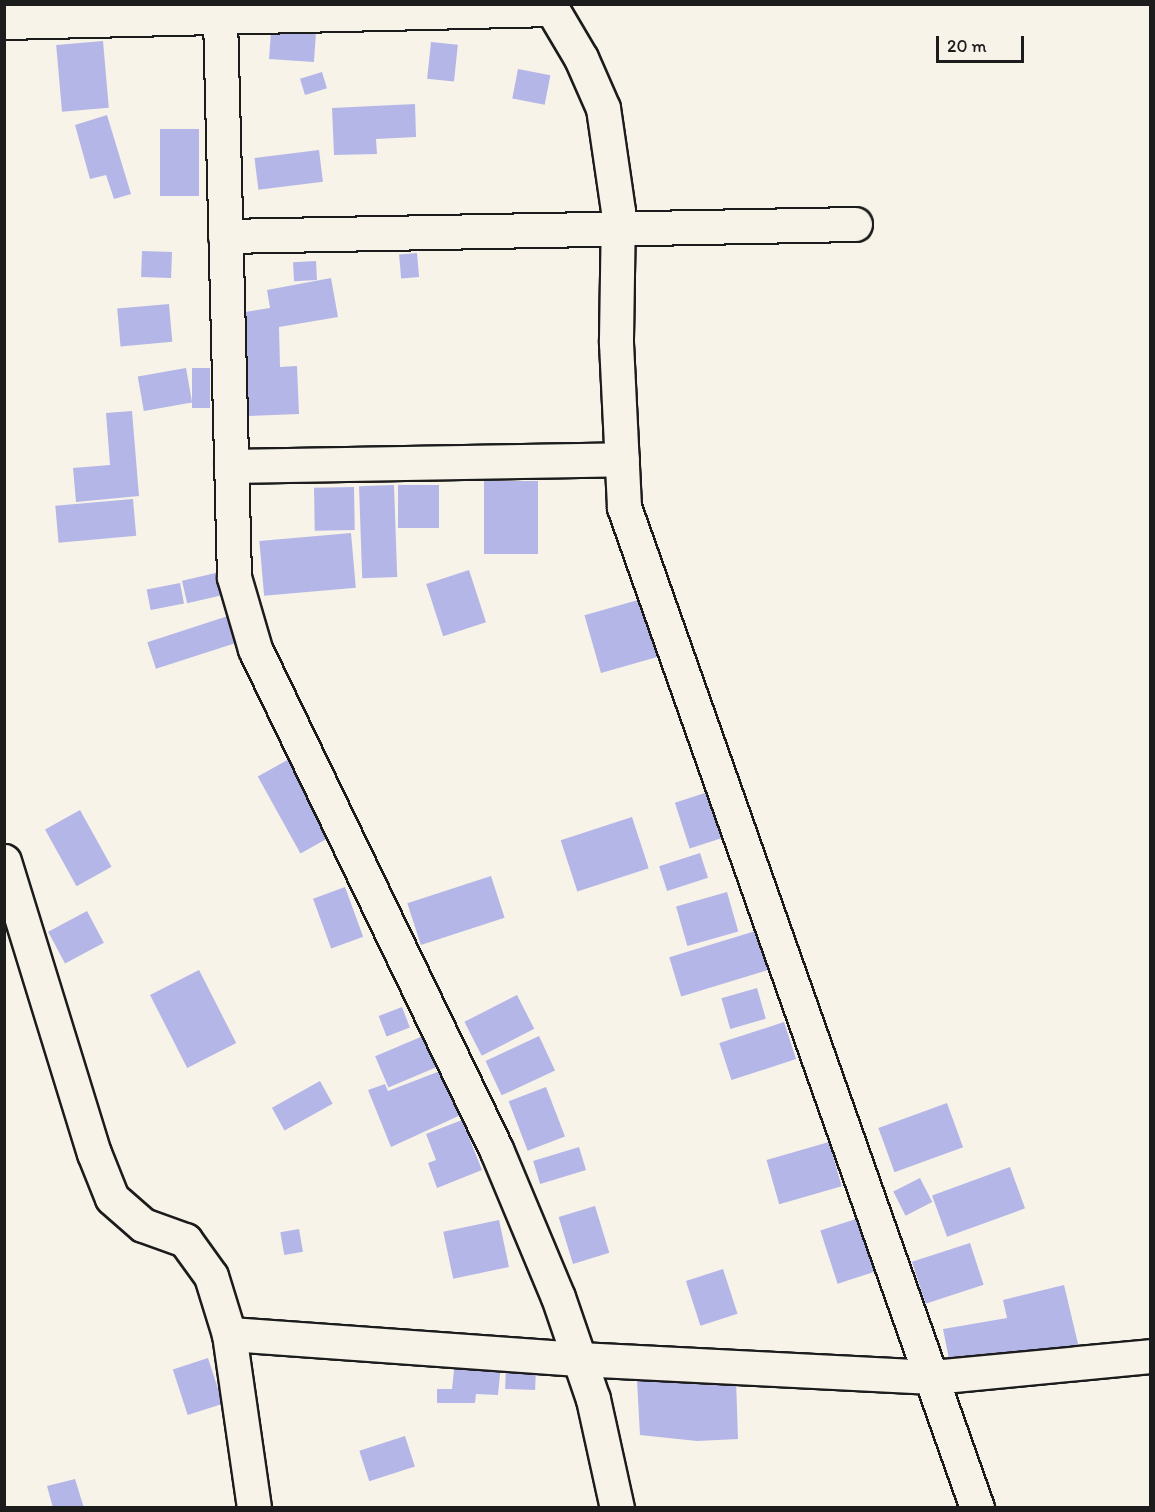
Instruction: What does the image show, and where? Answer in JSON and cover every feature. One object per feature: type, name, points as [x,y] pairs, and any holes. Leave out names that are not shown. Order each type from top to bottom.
[{"type":"street","points":[[4,22],[552,9],[581,58],[603,108],[618,228],[616,344],[624,507],[933,1377],[977,1508]]},
{"type":"street","points":[[220,17],[234,577],[255,650],[496,1149],[593,1399],[617,1508]]},
{"type":"street","points":[[225,236],[855,224]]},
{"type":"street","points":[[231,466],[622,459]]},
{"type":"street","points":[[4,861],[112,1198],[142,1225],[185,1240],[211,1276],[229,1334],[254,1508]]},
{"type":"street","points":[[229,1334],[579,1359],[933,1377],[1150,1356]]},
{"type":"building","points":[[271,31],[316,34],[314,62],[269,59]]},
{"type":"building","points":[[103,41],[109,108],[62,112],[56,45]]},
{"type":"building","points":[[431,42],[458,45],[454,82],[427,79]]},
{"type":"building","points":[[518,69],[550,75],[545,105],[512,98]]},
{"type":"building","points":[[322,72],[327,88],[305,95],[300,79]]},
{"type":"building","points":[[415,104],[416,137],[376,139],[377,154],[334,155],[332,108]]},
{"type":"building","points":[[107,115],[131,194],[114,199],[106,175],[90,179],[75,125]]},
{"type":"building","points":[[160,129],[199,129],[199,196],[160,196]]},
{"type":"building","points":[[319,150],[323,182],[258,190],[254,158]]},
{"type":"building","points":[[142,251],[172,252],[171,278],[141,277]]},
{"type":"building","points":[[417,253],[419,277],[401,278],[399,255]]},
{"type":"building","points":[[316,261],[317,280],[294,281],[293,262]]},
{"type":"building","points":[[331,278],[338,317],[279,327],[280,367],[297,366],[299,414],[248,416],[245,312],[270,308],[267,290]]},
{"type":"building","points":[[169,304],[172,342],[121,346],[117,309]]},
{"type":"building","points":[[186,368],[192,402],[144,411],[138,377]]},
{"type":"building","points":[[192,368],[210,368],[210,408],[192,408]]},
{"type":"building","points":[[132,411],[139,496],[76,502],[73,468],[110,465],[106,413]]},
{"type":"building","points":[[484,481],[538,481],[538,554],[484,554]]},
{"type":"building","points":[[394,485],[397,577],[362,578],[359,486]]},
{"type":"building","points":[[398,485],[439,485],[439,528],[398,528]]},
{"type":"building","points":[[354,487],[355,530],[315,531],[314,488]]},
{"type":"building","points":[[133,499],[136,536],[59,543],[55,506]]},
{"type":"building","points":[[351,533],[356,588],[264,596],[259,541]]},
{"type":"building","points":[[469,570],[486,622],[443,636],[426,584]]},
{"type":"building","points":[[220,572],[225,594],[187,603],[182,581]]},
{"type":"building","points":[[180,583],[184,604],[151,610],[147,589]]},
{"type":"building","points":[[645,598],[662,656],[601,673],[584,615]]},
{"type":"building","points":[[231,615],[240,642],[156,669],[147,642]]},
{"type":"building","points":[[291,758],[334,835],[300,853],[258,776]]},
{"type":"building","points":[[711,791],[726,837],[690,848],[675,803]]},
{"type":"building","points":[[80,810],[112,867],[77,886],[45,829]]},
{"type":"building","points":[[632,817],[649,868],[577,892],[561,840]]},
{"type":"building","points":[[700,853],[708,878],[667,891],[659,866]]},
{"type":"building","points":[[491,876],[505,918],[421,945],[407,903]]},
{"type":"building","points":[[345,887],[363,937],[331,948],[313,899]]},
{"type":"building","points":[[727,892],[738,931],[687,946],[676,907]]},
{"type":"building","points":[[87,911],[104,943],[65,963],[48,932]]},
{"type":"building","points":[[762,929],[774,968],[681,997],[669,957]]},
{"type":"building","points":[[199,970],[236,1043],[187,1068],[150,995]]},
{"type":"building","points":[[757,988],[766,1019],[730,1029],[721,998]]},
{"type":"building","points":[[517,995],[534,1029],[482,1056],[464,1022]]},
{"type":"building","points":[[402,1007],[410,1028],[387,1036],[379,1016]]},
{"type":"building","points":[[784,1022],[796,1059],[731,1080],[719,1043]]},
{"type":"building","points":[[423,1036],[436,1067],[388,1088],[375,1056]]},
{"type":"building","points":[[539,1036],[555,1070],[502,1095],[486,1061]]},
{"type":"building","points":[[448,1068],[465,1113],[391,1147],[368,1090],[385,1084],[388,1091]]},
{"type":"building","points":[[320,1081],[333,1104],[285,1130],[272,1108]]},
{"type":"building","points":[[546,1087],[565,1136],[528,1151],[509,1101]]},
{"type":"building","points":[[947,1103],[963,1147],[894,1172],[878,1128]]},
{"type":"building","points":[[462,1120],[482,1170],[437,1188],[428,1163],[436,1160],[426,1134]]},
{"type":"building","points":[[829,1142],[842,1186],[779,1204],[767,1160]]},
{"type":"building","points":[[579,1147],[586,1170],[540,1184],[533,1161]]},
{"type":"building","points":[[1010,1167],[1025,1208],[947,1237],[932,1195]]},
{"type":"building","points":[[920,1178],[932,1202],[906,1216],[893,1192]]},
{"type":"building","points":[[595,1206],[609,1253],[573,1264],[559,1217]]},
{"type":"building","points":[[865,1216],[882,1269],[838,1284],[820,1231]]},
{"type":"building","points":[[499,1220],[509,1267],[453,1279],[443,1232]]},
{"type":"building","points":[[299,1229],[303,1252],[284,1255],[280,1232]]},
{"type":"building","points":[[970,1243],[984,1285],[926,1304],[912,1262]]},
{"type":"building","points":[[723,1269],[738,1314],[700,1326],[686,1281]]},
{"type":"building","points":[[1064,1285],[1079,1348],[950,1364],[943,1329],[1007,1318],[1003,1300]]},
{"type":"building","points":[[208,1358],[223,1404],[188,1415],[173,1369]]},
{"type":"building","points":[[455,1360],[501,1364],[498,1395],[476,1394],[475,1403],[437,1403],[437,1389],[452,1389]]},
{"type":"building","points":[[506,1365],[536,1366],[535,1390],[505,1389]]},
{"type":"building","points":[[736,1379],[738,1439],[697,1441],[640,1435],[637,1380]]},
{"type":"building","points":[[405,1436],[415,1466],[369,1481],[359,1451]]},
{"type":"building","points":[[75,1479],[84,1508],[53,1508],[47,1486]]}]
